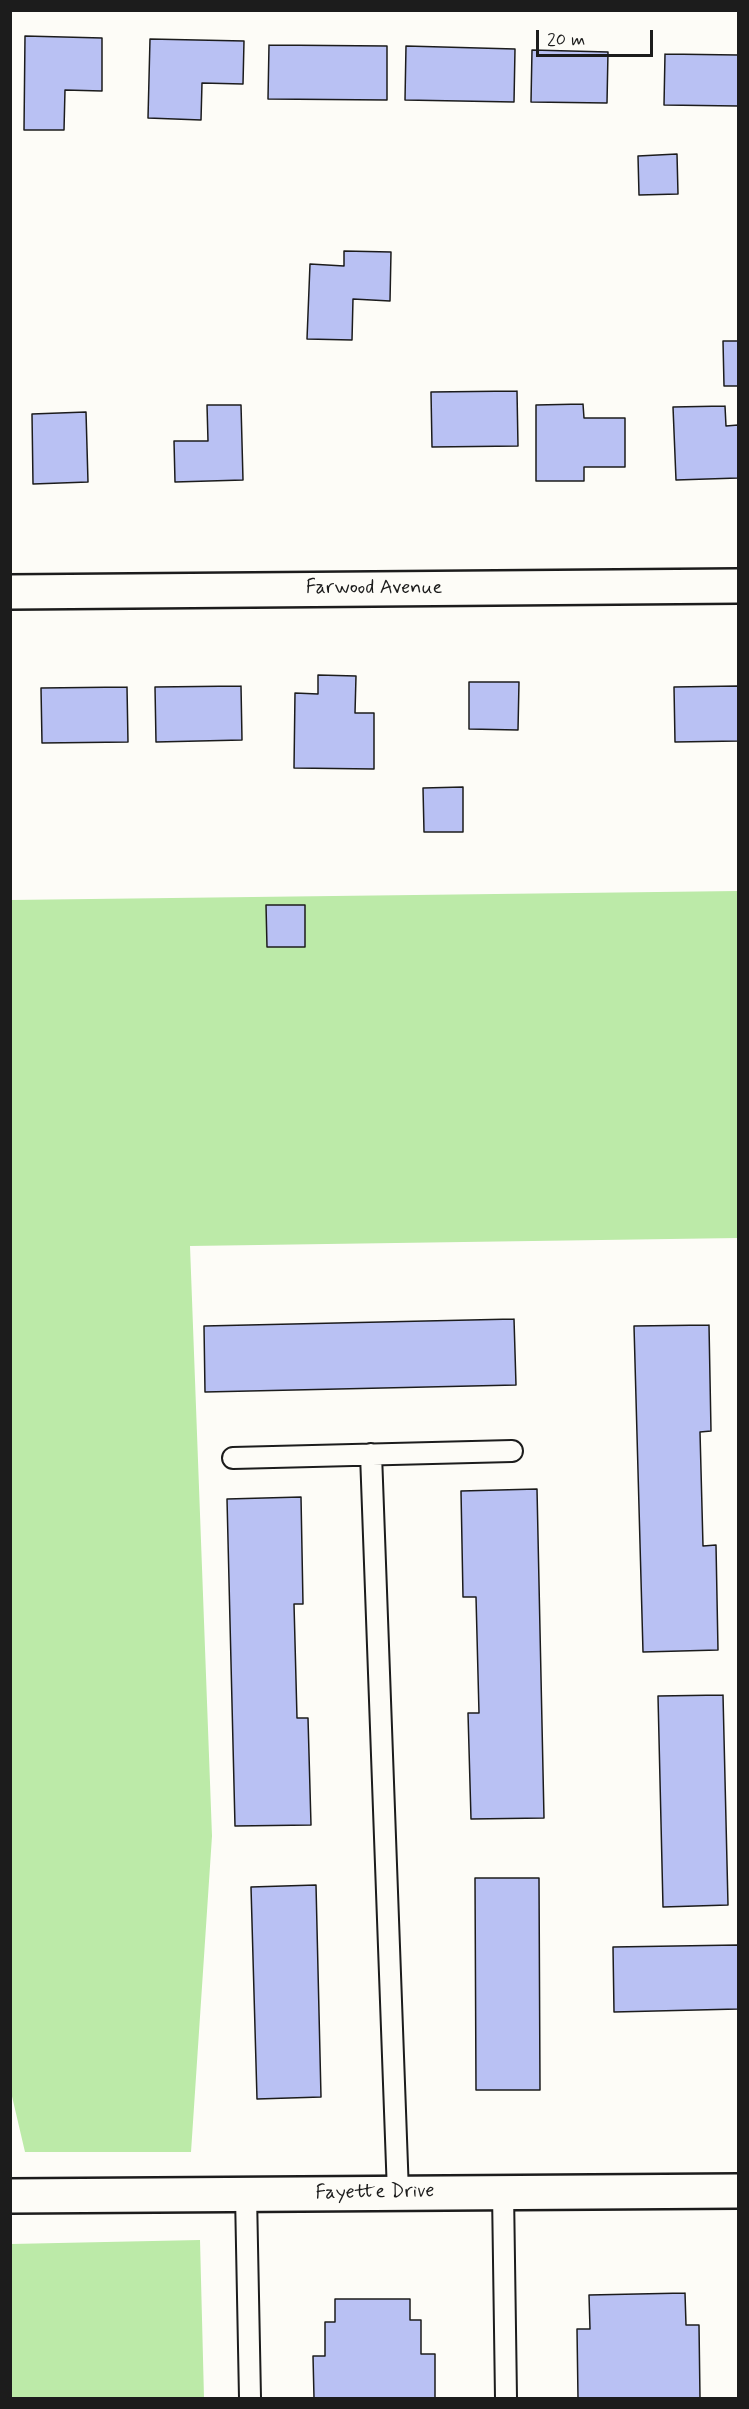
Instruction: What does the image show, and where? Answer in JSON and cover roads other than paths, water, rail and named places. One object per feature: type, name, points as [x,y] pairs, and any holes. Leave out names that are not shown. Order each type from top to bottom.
[{"type":"street","name":"Farwood Avenue","points":[[10,592],[738,586]]},
{"type":"street","name":"Fayette Drive","points":[[10,2196],[738,2191]]},
{"type":"lane","points":[[233,1458],[512,1451]]},
{"type":"lane","points":[[371,1454],[399,2193]]},
{"type":"lane","points":[[503,2192],[506,2398]]},
{"type":"lane","points":[[246,2195],[250,2398]]}]
